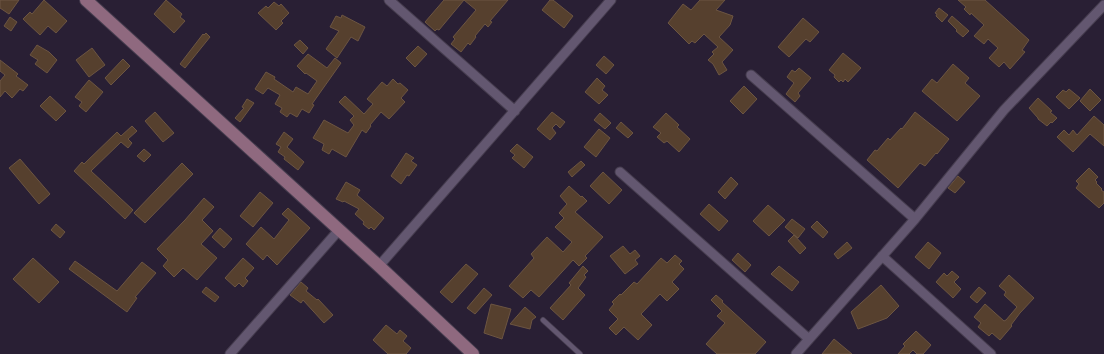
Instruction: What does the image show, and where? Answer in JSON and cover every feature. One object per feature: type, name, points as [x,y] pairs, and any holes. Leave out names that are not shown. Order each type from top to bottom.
[{"type":"street","points":[[86,0],[379,266],[473,354]]},
{"type":"street","points":[[389,0],[515,111]]},
{"type":"street","points":[[379,266],[611,0]]},
{"type":"street","points":[[796,354],[915,219],[1004,110],[1104,5]]},
{"type":"street","points":[[751,75],[915,219]]},
{"type":"street","points":[[620,172],[809,339]]},
{"type":"street","points":[[230,354],[339,230]]},
{"type":"street","points":[[882,256],[991,354]]},
{"type":"lane","points":[[544,320],[580,354]]},
{"type":"building","points":[[0,0],[19,0],[9,14],[0,8]]},
{"type":"building","points":[[44,0],[67,21],[56,33],[48,26],[40,35],[23,19],[30,12],[32,14]]},
{"type":"building","points":[[166,0],[182,14],[180,17],[185,21],[174,33],[154,14]]},
{"type":"building","points":[[444,0],[464,0],[439,30],[437,29],[435,31],[425,22]]},
{"type":"building","points":[[464,0],[508,0],[490,21],[492,22],[488,27],[485,24],[470,45],[468,43],[461,52],[451,44],[455,39],[453,37],[476,10]]},
{"type":"building","points":[[550,0],[553,0],[573,16],[564,28],[542,10]]},
{"type":"building","points":[[700,0],[725,0],[716,10],[733,16],[730,25],[719,37],[733,50],[722,62],[727,70],[719,75],[713,64],[708,60],[714,54],[712,52],[718,47],[704,34],[695,43],[692,41],[689,44],[668,23],[683,4],[691,10]]},
{"type":"building","points":[[958,0],[985,0],[1029,40],[1022,50],[1025,52],[1010,69],[1004,62],[999,67],[989,58],[998,48],[988,39],[984,44],[974,36],[984,25],[971,13],[970,15],[964,9],[966,7]]},
{"type":"building","points":[[274,2],[279,6],[281,4],[289,13],[281,21],[283,23],[276,30],[258,13],[266,6],[268,8]]},
{"type":"building","points":[[939,8],[948,15],[942,22],[935,13]]},
{"type":"building","points":[[342,15],[365,27],[358,41],[351,37],[337,58],[326,49],[339,31],[330,27],[336,16],[341,18]]},
{"type":"building","points":[[952,16],[969,31],[963,37],[948,21]]},
{"type":"building","points":[[10,17],[17,22],[11,31],[4,26]]},
{"type":"building","points":[[803,18],[819,32],[810,42],[806,39],[789,57],[778,47]]},
{"type":"building","points":[[206,33],[210,37],[185,68],[180,64],[203,34],[204,35]]},
{"type":"building","points":[[300,40],[308,48],[303,54],[294,45]]},
{"type":"building","points":[[37,45],[49,52],[57,60],[47,73],[35,64],[38,60],[30,55]]},
{"type":"building","points":[[418,46],[427,54],[415,67],[406,58]]},
{"type":"building","points":[[92,48],[105,65],[89,77],[76,60]]},
{"type":"building","points":[[843,53],[861,68],[848,82],[845,79],[843,82],[841,80],[839,82],[834,77],[835,75],[829,70]]},
{"type":"building","points":[[308,54],[327,68],[335,58],[341,63],[312,104],[314,105],[309,113],[302,109],[297,117],[290,113],[287,117],[280,112],[282,108],[275,104],[280,95],[268,88],[263,94],[255,89],[266,72],[275,77],[274,79],[293,92],[296,87],[308,94],[317,81],[306,73],[305,74],[297,66]]},
{"type":"building","points":[[604,56],[614,65],[606,74],[596,65]]},
{"type":"building","points":[[123,59],[130,66],[111,85],[105,78]]},
{"type":"building","points":[[0,60],[18,74],[16,76],[28,85],[23,91],[20,89],[12,98],[5,91],[0,97],[0,81],[5,75],[0,71]]},
{"type":"building","points":[[953,64],[969,78],[965,83],[980,96],[957,121],[922,91],[932,79],[937,83]]},
{"type":"building","points":[[799,68],[811,78],[798,93],[800,96],[795,102],[786,94],[794,83],[787,77],[792,70],[795,72]]},
{"type":"building","points":[[597,78],[605,86],[602,90],[608,95],[599,104],[585,92]]},
{"type":"building","points":[[393,79],[408,90],[401,98],[405,102],[389,119],[381,112],[370,125],[371,126],[366,133],[362,130],[346,157],[332,149],[329,154],[322,150],[324,144],[313,138],[324,120],[348,133],[354,125],[350,120],[354,116],[339,102],[345,96],[364,114],[373,104],[367,99],[382,82],[387,86]]},
{"type":"building","points":[[89,80],[103,92],[86,112],[79,106],[82,102],[75,97]]},
{"type":"building","points":[[744,86],[757,99],[743,114],[730,101]]},
{"type":"building","points":[[1069,89],[1080,98],[1069,109],[1056,97],[1063,90],[1066,92]]},
{"type":"building","points":[[1090,89],[1101,100],[1090,111],[1080,101]]},
{"type":"building","points":[[50,96],[66,111],[56,121],[40,106]]},
{"type":"building","points":[[1038,98],[1057,118],[1047,126],[1038,119],[1029,108]]},
{"type":"building","points":[[247,99],[254,103],[240,122],[235,118],[244,108],[242,107]]},
{"type":"building","points":[[155,112],[174,133],[163,142],[145,121]]},
{"type":"building","points":[[552,112],[565,122],[560,128],[556,124],[552,128],[556,133],[550,140],[537,129]]},
{"type":"building","points":[[915,112],[949,139],[925,166],[920,163],[898,188],[867,160],[888,138],[890,140],[901,128],[902,129]]},
{"type":"building","points":[[600,113],[611,123],[605,129],[594,120]]},
{"type":"building","points":[[666,113],[679,125],[677,127],[690,139],[679,152],[667,141],[664,143],[657,137],[661,133],[653,127]]},
{"type":"building","points":[[1094,116],[1104,125],[1104,146],[1090,134],[1073,152],[1057,137],[1064,130],[1069,135],[1073,130],[1077,135]]},
{"type":"building","points":[[621,122],[633,133],[628,138],[616,128]]},
{"type":"building","points":[[132,126],[137,131],[128,139],[132,143],[128,148],[121,142],[91,171],[133,210],[125,219],[74,171],[82,162],[84,164],[117,132],[121,136]]},
{"type":"building","points":[[599,129],[610,138],[596,157],[584,147]]},
{"type":"building","points":[[284,132],[293,139],[287,147],[304,162],[298,170],[278,152],[281,147],[276,144]]},
{"type":"building","points":[[517,144],[533,157],[524,168],[512,158],[515,155],[510,151]]},
{"type":"building","points":[[144,149],[151,155],[144,162],[137,156]]},
{"type":"building","points":[[406,153],[414,158],[411,161],[417,165],[409,176],[407,175],[401,184],[391,176]]},
{"type":"building","points":[[20,159],[50,194],[39,204],[9,168]]},
{"type":"building","points":[[581,161],[585,165],[572,177],[568,172]]},
{"type":"building","points":[[182,163],[193,174],[145,223],[134,213]]},
{"type":"building","points":[[1089,168],[1098,177],[1095,180],[1097,182],[1096,183],[1104,192],[1104,203],[1099,208],[1076,188],[1079,184],[1076,181]]},
{"type":"building","points":[[603,172],[622,190],[609,204],[590,186]]},
{"type":"building","points":[[958,176],[965,182],[955,193],[948,188]]},
{"type":"building","points":[[731,177],[738,184],[725,199],[718,192]]},
{"type":"building","points":[[346,182],[360,190],[357,195],[384,218],[374,230],[371,227],[369,229],[363,224],[364,222],[355,214],[359,209],[344,201],[343,202],[336,199]]},
{"type":"building","points":[[569,186],[587,201],[575,212],[603,237],[585,256],[587,258],[579,266],[573,260],[539,297],[531,290],[523,298],[509,286],[534,258],[531,254],[547,237],[563,252],[572,242],[555,227],[564,218],[559,213],[567,204],[560,196]]},
{"type":"building","points":[[260,192],[273,203],[253,227],[240,216]]},
{"type":"building","points":[[204,198],[214,207],[202,220],[213,231],[201,244],[217,258],[197,280],[183,268],[174,277],[163,266],[168,260],[157,249]]},
{"type":"building","points":[[709,204],[728,221],[719,231],[700,214]]},
{"type":"building","points":[[768,205],[785,220],[769,236],[753,221]]},
{"type":"building","points":[[288,208],[310,228],[277,265],[267,255],[263,260],[246,244],[261,227],[274,239],[289,220],[282,214]]},
{"type":"building","points":[[792,219],[805,229],[798,238],[785,227]]},
{"type":"building","points":[[817,221],[828,232],[823,238],[811,227]]},
{"type":"building","points":[[56,224],[65,232],[60,238],[51,230]]},
{"type":"building","points":[[220,228],[232,239],[224,248],[212,237]]},
{"type":"building","points":[[794,235],[806,248],[800,254],[788,241]]},
{"type":"building","points":[[847,242],[852,248],[838,259],[834,254]]},
{"type":"building","points":[[928,242],[941,253],[929,269],[915,257]]},
{"type":"building","points":[[623,246],[630,254],[635,250],[640,256],[635,260],[638,264],[625,274],[610,256]]},
{"type":"building","points":[[738,253],[751,265],[745,272],[732,260]]},
{"type":"building","points":[[675,255],[682,261],[679,264],[684,269],[672,282],[679,289],[667,301],[660,294],[641,314],[652,325],[638,340],[624,327],[616,335],[609,328],[618,319],[609,310],[614,304],[612,302],[634,282],[637,284],[661,258],[667,263]]},
{"type":"building","points":[[33,258],[59,282],[39,303],[13,279]]},
{"type":"building","points":[[243,258],[254,268],[245,278],[248,281],[243,287],[239,283],[235,287],[225,278]]},
{"type":"building","points":[[75,261],[117,291],[142,262],[156,273],[135,297],[137,298],[127,312],[69,269]]},
{"type":"building","points":[[466,264],[478,274],[452,303],[440,292]]},
{"type":"building","points":[[583,266],[588,271],[584,275],[586,277],[578,288],[585,295],[563,320],[550,308],[571,285],[569,283]]},
{"type":"building","points":[[779,266],[799,282],[792,291],[771,274]]},
{"type":"building","points":[[952,271],[959,277],[954,282],[961,289],[953,298],[936,282],[944,273],[947,276]]},
{"type":"building","points":[[1009,275],[1034,298],[1020,313],[1011,325],[1012,326],[1000,340],[992,333],[989,336],[978,327],[981,323],[974,317],[985,304],[1004,321],[1017,307],[1004,295],[1006,292],[999,286]]},
{"type":"building","points":[[301,282],[308,288],[306,291],[317,300],[318,299],[333,315],[324,323],[303,300],[301,303],[290,295]]},
{"type":"building","points":[[881,285],[899,306],[887,318],[858,329],[851,312]]},
{"type":"building","points":[[206,287],[219,297],[215,302],[202,292]]},
{"type":"building","points":[[979,287],[986,293],[977,303],[970,297]]},
{"type":"building","points":[[484,288],[492,295],[475,314],[467,308]]},
{"type":"building","points":[[716,295],[766,342],[755,354],[717,354],[706,344],[725,323],[717,316],[722,311],[711,300]]},
{"type":"building","points":[[491,304],[511,309],[502,339],[484,333]]},
{"type":"building","points":[[525,307],[536,317],[532,320],[530,329],[510,324]]},
{"type":"building","points":[[386,325],[397,334],[400,330],[407,336],[403,341],[411,348],[406,354],[388,354],[373,340]]},
{"type":"building","points":[[916,331],[931,345],[923,354],[917,354],[913,350],[909,354],[898,354],[905,346],[903,344]]},
{"type":"building","points":[[834,339],[852,354],[822,354]]}]
